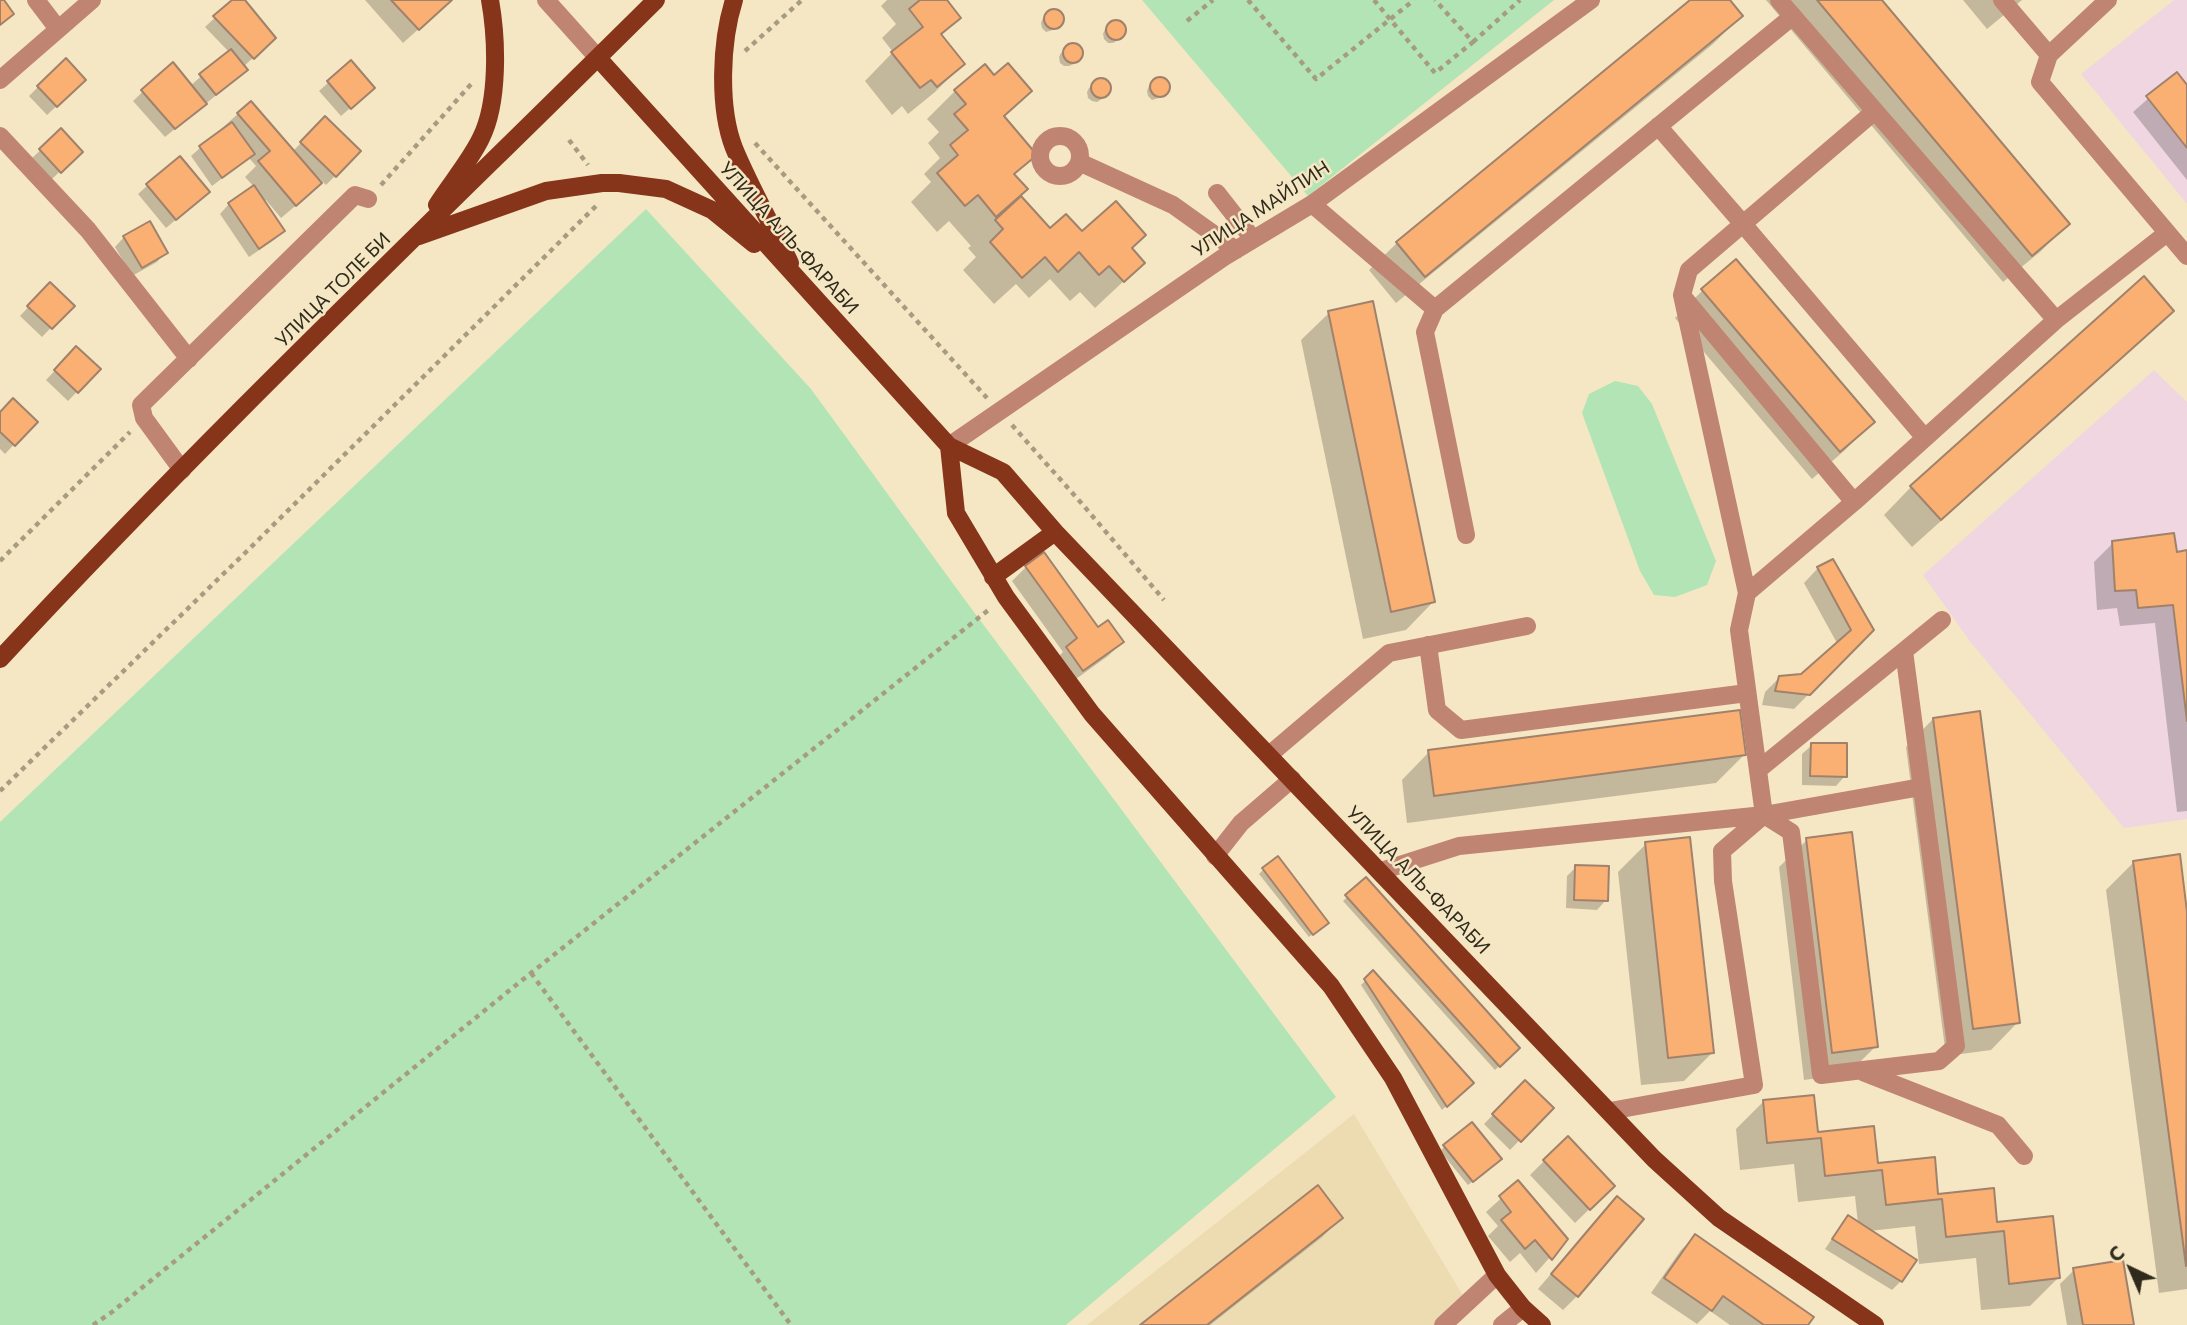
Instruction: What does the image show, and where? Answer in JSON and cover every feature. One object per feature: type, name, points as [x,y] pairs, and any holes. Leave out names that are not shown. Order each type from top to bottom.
[{"type":"main road","points":[[415,237],[481,137],[489,114],[496,58],[490,0]]},
{"type":"main road","name":"УЛИЦА ТОЛЕ БИ","points":[[0,659],[182,470],[656,0]]},
{"type":"main road","points":[[734,0],[728,19],[722,71],[726,113],[733,146],[799,282]]},
{"type":"main road","name":"УЛИЦА АЛЬ-ФАРАБИ","points":[[598,58],[950,446],[1003,472],[1055,532],[1654,1159],[1719,1218],[1875,1325]]},
{"type":"main road","points":[[415,237],[546,191],[619,183],[666,189],[712,210],[799,282]]},
{"type":"main road","points":[[950,446],[956,513],[1006,597],[1092,714],[1331,986],[1393,1078],[1497,1275],[1523,1308],[1542,1325]]},
{"type":"main road","points":[[993,577],[1055,532]]},
{"type":"main road","points":[[0,651],[43,613]]},
{"type":"main road","name":"УЛИЦА ТОЛЕ БИ","points":[[0,669],[43,613]]},
{"type":"street","points":[[36,0],[58,29]]},
{"type":"street","points":[[0,80],[92,0]]},
{"type":"street","points":[[546,0],[598,58]]},
{"type":"street","name":"УЛИЦА МАЙЛИН","points":[[950,446],[1236,250],[1312,204],[1591,0]]},
{"type":"street","points":[[1779,0],[2056,320]]},
{"type":"street","points":[[2002,0],[2049,55]]},
{"type":"street","points":[[2108,0],[2049,55],[2040,82],[2187,256]]},
{"type":"street","points":[[1466,535],[1424,332],[1436,309],[1793,16]]},
{"type":"street","points":[[1764,815],[1739,630],[1747,593],[1682,295],[1689,270],[1875,111]]},
{"type":"street","points":[[1658,127],[1743,223],[1924,438]]},
{"type":"street","points":[[0,136],[88,230],[190,359]]},
{"type":"street","points":[[1079,162],[1172,205],[1236,250]]},
{"type":"street","points":[[1217,192],[1253,239]]},
{"type":"street","points":[[182,470],[144,418],[141,405],[355,195],[368,199]]},
{"type":"street","points":[[1312,204],[1436,309]]},
{"type":"street","points":[[1747,593],[1854,502],[2056,320],[2167,233]]},
{"type":"street","points":[[1682,295],[1854,502]]},
{"type":"street","points":[[1758,771],[1942,620]]},
{"type":"street","points":[[1269,755],[1389,653],[1527,625]]},
{"type":"street","points":[[1428,645],[1437,710],[1461,730],[1747,692]]},
{"type":"street","points":[[1764,815],[1791,832],[1821,1074],[1940,1062],[1955,1046],[1904,651]]},
{"type":"street","points":[[1215,856],[1241,823],[1293,779]]},
{"type":"street","points":[[1381,871],[1459,846],[1764,815],[1922,787]]},
{"type":"street","points":[[1610,1111],[1754,1085],[1723,881],[1722,851],[1764,815]]},
{"type":"street","points":[[1859,1070],[1998,1125],[2024,1156]]},
{"type":"street","points":[[1443,1325],[1497,1275]]},
{"type":"street","points":[[1502,1325],[1523,1308]]},
{"type":"path","points":[[722,71],[802,0]]},
{"type":"path","points":[[1187,21],[1213,0]]},
{"type":"path","points":[[1248,0],[1316,79],[1414,0]]},
{"type":"path","points":[[1374,0],[1435,73],[1520,0]]},
{"type":"path","points":[[1436,0],[1473,42]]},
{"type":"path","points":[[753,141],[999,411],[1164,600]]},
{"type":"path","points":[[0,791],[600,202]]},
{"type":"path","points":[[93,1325],[531,973],[1006,597]]},
{"type":"path","points":[[531,973],[791,1325]]},
{"type":"shaded area","points":[[2174,0],[2187,0],[2187,204],[2081,74]]},
{"type":"shaded area","points":[[2154,370],[2187,402],[2187,819],[2124,828],[1969,640],[1923,575]]},
{"type":"shaded area","points":[[1354,1114],[1465,1299],[1435,1325],[1087,1325]]},
{"type":"green space","points":[[1142,0],[1554,0],[1308,196]]},
{"type":"green space","points":[[646,209],[811,389],[1336,1097],[1066,1325],[0,1325],[0,822]]},
{"type":"green space","points":[[1615,381],[1638,386],[1652,404],[1716,561],[1707,585],[1675,597],[1654,595],[1640,571],[1582,413],[1589,394]]},
{"type":"building","points":[[0,0],[4,0],[14,14],[0,25]]},
{"type":"building","points":[[232,0],[245,0],[276,38],[254,59],[213,16]]},
{"type":"building","points":[[391,0],[452,0],[419,30]]},
{"type":"building","points":[[920,0],[947,0],[961,18],[941,34],[965,64],[937,87],[931,80],[920,88],[891,52],[923,27],[909,9]]},
{"type":"building","points":[[1690,0],[1730,0],[1743,16],[1425,277],[1396,242]]},
{"type":"building","points":[[1817,0],[1882,0],[2070,224],[2032,256]]},
{"type":"building","points":[[1054,9],[1061,12],[1064,19],[1061,26],[1054,29],[1047,26],[1044,19],[1047,12]]},
{"type":"building","points":[[1116,20],[1123,23],[1126,30],[1123,37],[1116,40],[1109,37],[1106,30],[1109,23]]},
{"type":"building","points":[[1073,43],[1080,46],[1083,53],[1080,60],[1073,63],[1066,60],[1063,53],[1066,46]]},
{"type":"building","points":[[231,49],[248,70],[216,95],[199,74]]},
{"type":"building","points":[[66,58],[86,80],[57,107],[37,86]]},
{"type":"building","points":[[351,60],[375,88],[351,109],[327,81]]},
{"type":"building","points":[[173,62],[207,104],[175,129],[141,90]]},
{"type":"building","points":[[1008,63],[1032,91],[1004,116],[1037,155],[1014,174],[1028,189],[996,217],[978,195],[965,206],[937,173],[958,155],[950,145],[968,130],[954,114],[966,104],[954,90],[985,64],[994,75]]},
{"type":"building","points":[[2177,72],[2187,85],[2187,148],[2146,96]]},
{"type":"building","points":[[1160,77],[1167,80],[1170,87],[1167,94],[1160,97],[1153,94],[1150,87],[1153,80]]},
{"type":"building","points":[[1101,78],[1108,81],[1111,88],[1108,95],[1101,98],[1094,95],[1091,88],[1094,81]]},
{"type":"building","points":[[251,101],[322,183],[296,206],[258,161],[270,151],[237,113]]},
{"type":"building","points":[[325,116],[361,151],[336,177],[300,142]]},
{"type":"building","points":[[232,122],[255,154],[222,178],[199,146]]},
{"type":"building","points":[[61,128],[83,152],[61,173],[39,149]]},
{"type":"building","points":[[180,156],[210,192],[176,220],[146,184]]},
{"type":"building","points":[[254,185],[285,231],[259,249],[228,203]]},
{"type":"building","points":[[1021,196],[1050,228],[1066,214],[1082,231],[1116,201],[1146,235],[1132,248],[1145,263],[1124,282],[1109,266],[1099,275],[1079,252],[1058,272],[1045,257],[1022,278],[990,242],[1003,229],[995,220]]},
{"type":"building","points":[[150,221],[168,253],[142,268],[123,236]]},
{"type":"building","points":[[1736,259],[1875,422],[1840,452],[1701,289]]},
{"type":"building","points":[[2144,276],[2174,311],[1941,520],[1910,486]]},
{"type":"building","points":[[50,282],[75,306],[52,329],[27,306]]},
{"type":"building","points":[[1373,301],[1435,602],[1391,612],[1328,311]]},
{"type":"building","points":[[76,346],[101,369],[78,393],[54,370]]},
{"type":"building","points":[[13,398],[38,422],[15,446],[0,432],[0,412]]},
{"type":"building","points":[[2174,533],[2177,552],[2187,550],[2187,721],[2173,605],[2138,608],[2136,590],[2115,591],[2112,541]]},
{"type":"building","points":[[1044,552],[1098,627],[1108,620],[1124,642],[1083,671],[1066,647],[1077,638],[1025,566]]},
{"type":"building","points":[[1833,559],[1874,630],[1810,695],[1775,691],[1779,676],[1801,674],[1851,630],[1817,567]]},
{"type":"building","points":[[1740,710],[1746,755],[1434,796],[1428,750]]},
{"type":"building","points":[[1980,711],[2020,1023],[1973,1029],[1933,718]]},
{"type":"building","points":[[1811,743],[1847,743],[1847,777],[1810,776]]},
{"type":"building","points":[[1852,832],[1878,1047],[1832,1053],[1806,838]]},
{"type":"building","points":[[1690,837],[1714,1053],[1668,1058],[1645,842]]},
{"type":"building","points":[[2180,854],[2187,912],[2186,1266],[2133,861]]},
{"type":"building","points":[[1278,856],[1329,923],[1313,935],[1262,868]]},
{"type":"building","points":[[1575,865],[1609,866],[1608,901],[1574,900]]},
{"type":"building","points":[[1366,877],[1520,1048],[1500,1067],[1345,895]]},
{"type":"building","points":[[1373,970],[1474,1083],[1447,1107],[1364,979]]},
{"type":"building","points":[[1525,1080],[1554,1108],[1521,1142],[1492,1114]]},
{"type":"building","points":[[1814,1095],[1818,1132],[1874,1126],[1878,1163],[1935,1157],[1938,1194],[1994,1188],[1997,1222],[2053,1216],[2060,1278],[2009,1284],[2004,1231],[1946,1237],[1942,1199],[1886,1205],[1882,1170],[1825,1176],[1821,1138],[1767,1143],[1763,1100]]},
{"type":"building","points":[[1472,1122],[1502,1159],[1473,1182],[1443,1145]]},
{"type":"building","points":[[1568,1136],[1615,1186],[1590,1210],[1543,1160]]},
{"type":"building","points":[[1518,1180],[1568,1239],[1552,1260],[1535,1240],[1525,1249],[1501,1220],[1511,1212],[1499,1196]]},
{"type":"building","points":[[1318,1185],[1343,1218],[1207,1325],[1140,1325]]},
{"type":"building","points":[[1617,1196],[1644,1219],[1578,1297],[1551,1274]]},
{"type":"building","points":[[1848,1215],[1917,1260],[1902,1282],[1832,1239]]},
{"type":"building","points":[[1695,1234],[1814,1317],[1808,1325],[1764,1325],[1723,1296],[1712,1311],[1664,1278]]},
{"type":"building","points":[[2123,1260],[2134,1325],[2083,1325],[2073,1268]]}]
